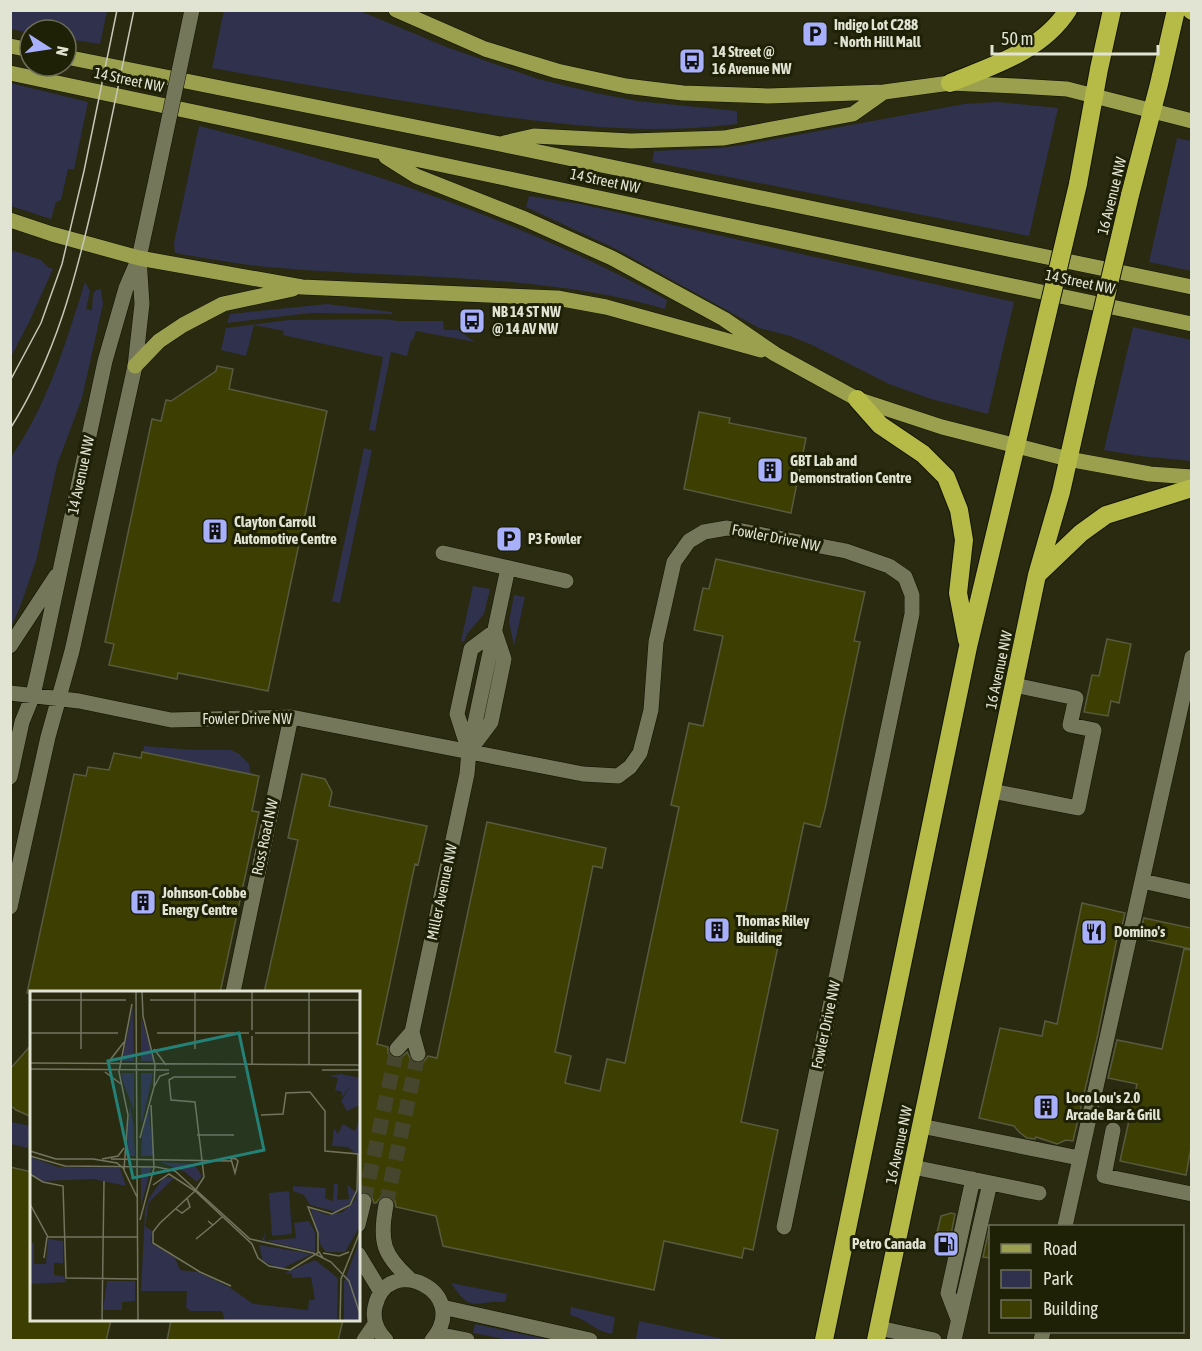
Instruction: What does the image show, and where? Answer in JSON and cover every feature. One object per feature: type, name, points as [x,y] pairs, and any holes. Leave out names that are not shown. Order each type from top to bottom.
[{"type":"highway","points":[[950,83],[999,64],[1024,51],[1046,35],[1068,10]]},
{"type":"highway","points":[[824,1341],[968,647],[1078,184],[1112,10]]},
{"type":"highway","name":"16 Avenue NW","points":[[878,1334],[1037,575],[1068,459],[1176,10]]},
{"type":"highway","points":[[856,399],[880,425],[923,454],[946,477],[959,510],[964,540],[958,593],[968,647]]},
{"type":"highway","points":[[1037,575],[1081,533],[1106,515],[1191,488]]},
{"type":"main road","points":[[396,10],[485,48],[557,71],[626,86],[683,93],[768,96],[884,92],[950,83],[1067,89],[1191,121]]},
{"type":"main road","name":"14 Street NW","points":[[78,59],[1191,287]]},
{"type":"main road","name":"14 Street NW","points":[[10,73],[1191,324]]},
{"type":"main road","points":[[500,144],[534,136],[631,141],[724,138],[853,114],[884,92]]},
{"type":"main road","points":[[376,151],[416,176],[525,219],[612,258],[724,319],[775,354],[856,399],[942,427],[1068,459],[1150,474],[1191,477]]},
{"type":"main road","points":[[10,220],[139,258],[302,287],[557,298],[606,307],[775,354]]},
{"type":"main road","points":[[135,366],[159,341],[224,304],[302,287]]},
{"type":"street","name":"14 Avenue NW","points":[[10,777],[22,722],[33,695],[105,361],[126,288],[139,258],[192,10]]},
{"type":"street","name":"14 Avenue NW","points":[[10,907],[135,366],[142,304],[139,258]]},
{"type":"street","name":"Fowler Drive NW","points":[[10,693],[60,698],[171,720],[291,717],[598,776],[618,776],[630,767],[640,753],[651,710],[656,642],[674,562],[689,541],[704,532],[727,528],[846,551],[889,566],[905,577],[912,595],[912,614],[784,1227]]},
{"type":"street","points":[[443,553],[566,581]]},
{"type":"street","points":[[469,751],[491,722],[504,659],[495,631],[508,568]]},
{"type":"street","points":[[10,646],[61,569]]},
{"type":"street","points":[[469,751],[457,714],[471,649],[495,631]]},
{"type":"street","points":[[1065,1225],[1191,657]]},
{"type":"street","points":[[992,791],[1078,808],[1094,730],[1070,725],[1076,698],[1014,685]]},
{"type":"street","name":"Ross Road NW","points":[[232,991],[291,717]]},
{"type":"street","name":"Miller Avenue NW","points":[[418,1054],[412,1032],[467,774],[469,751]]},
{"type":"street","points":[[1142,881],[1191,892]]},
{"type":"street","name":"Miller Avenue NW","points":[[397,1049],[412,1032]]},
{"type":"street","points":[[921,1126],[1079,1158]]},
{"type":"street","points":[[1113,1130],[1104,1176],[1191,1194]]},
{"type":"street","points":[[913,1167],[1039,1193]]},
{"type":"street","points":[[958,1319],[948,1293],[973,1179]]},
{"type":"street","points":[[954,1341],[990,1183]]},
{"type":"street","points":[[360,1217],[364,1200]]},
{"type":"street","points":[[386,1205],[382,1225],[384,1247],[397,1268],[411,1280]]},
{"type":"street","points":[[360,1257],[381,1292]]},
{"type":"street","points":[[386,1341],[375,1324],[376,1302],[381,1292],[390,1285],[411,1280],[422,1282],[438,1297],[442,1307],[442,1318],[435,1337],[467,1341]]},
{"type":"street","points":[[442,1307],[590,1341]]},
{"type":"street","points":[[364,1341],[375,1324]]},
{"type":"street","points":[[878,1334],[934,1341]]},
{"type":"green space","points":[[11,10],[107,10],[100,44],[78,41],[78,18],[18,18],[18,30],[11,29]]},
{"type":"green space","points":[[224,10],[360,11],[449,48],[538,79],[637,101],[737,111],[737,124],[699,128],[625,129],[552,123],[212,68]]},
{"type":"green space","points":[[10,83],[88,102],[74,169],[68,169],[61,200],[56,202],[51,219],[11,206]]},
{"type":"green space","points":[[997,102],[1058,108],[1029,236],[652,162],[654,151],[743,145],[964,104]]},
{"type":"green space","points":[[199,126],[320,159],[439,198],[497,220],[612,271],[667,300],[665,309],[618,297],[522,283],[279,268],[175,253],[174,243]]},
{"type":"green space","points":[[1177,138],[1191,141],[1191,271],[1149,262]]},
{"type":"green space","points":[[529,196],[580,204],[1014,302],[988,414],[931,399],[889,384],[812,345],[790,336],[759,328],[616,249],[526,207]]},
{"type":"green space","points":[[11,250],[41,260],[53,269],[11,357]]},
{"type":"green space","points":[[85,282],[90,291],[86,309],[92,310],[93,294],[96,290],[101,289],[103,304],[82,398],[57,465],[36,561],[11,627],[11,457],[35,417],[45,395],[63,350]]},
{"type":"green space","points":[[327,304],[392,312],[392,314],[311,313],[227,323],[230,314]]},
{"type":"green space","points":[[288,320],[443,321],[444,330],[458,330],[475,342],[416,331],[407,356],[391,352],[375,431],[369,430],[383,357],[283,335],[284,331],[254,325],[246,356],[221,350],[226,328]]},
{"type":"green space","points":[[1133,327],[1191,340],[1191,461],[1104,450]]},
{"type":"green space","points":[[364,448],[372,450],[340,603],[332,601]]},
{"type":"green space","points":[[473,586],[490,589],[484,614],[467,634],[464,642],[461,641]]},
{"type":"green space","points":[[514,595],[525,597],[514,646],[509,621]]},
{"type":"green space","points":[[144,746],[231,750],[249,764],[251,775],[143,752]]},
{"type":"green space","points":[[11,1122],[30,1126],[28,1148],[11,1144]]},
{"type":"green space","points":[[451,1283],[507,1294],[505,1302],[469,1303]]},
{"type":"green space","points":[[571,1307],[615,1317],[612,1334],[570,1315]]},
{"type":"green space","points":[[639,1321],[728,1340],[636,1339]]},
{"type":"green space","points":[[475,1324],[550,1340],[509,1340],[473,1333]]},
{"type":"building","name":"Clayton Carroll Automotive Centre","points":[[217,366],[233,369],[229,389],[327,411],[268,691],[178,673],[177,679],[109,665],[114,644],[105,642],[152,419],[161,421],[166,400],[171,401],[216,371]]},
{"type":"building","name":"GBT Lab and Demonstration Centre","points":[[699,412],[730,418],[729,423],[806,438],[791,513],[684,489]]},
{"type":"building","name":"Thomas Riley Building","points":[[716,559],[865,592],[854,641],[860,642],[825,809],[820,827],[804,823],[741,1122],[778,1130],[753,1250],[744,1248],[742,1258],[664,1241],[654,1290],[443,1246],[436,1216],[396,1207],[395,1201],[388,1196],[382,1196],[374,1203],[371,1194],[360,1193],[360,991],[264,991],[298,840],[288,838],[302,774],[325,779],[332,792],[329,806],[427,826],[418,865],[415,864],[377,1044],[388,1047],[388,1053],[395,1058],[401,1058],[407,1052],[416,1064],[424,1061],[428,1056],[437,1058],[487,822],[606,848],[602,868],[593,866],[555,1052],[571,1056],[565,1083],[600,1091],[607,1059],[625,1063],[679,807],[671,805],[689,723],[703,726],[723,636],[694,630],[703,588],[709,589]]},
{"type":"building","points":[[1107,639],[1131,644],[1119,703],[1111,701],[1108,716],[1084,712],[1092,675],[1099,676]]},
{"type":"building","name":"Johnson-Cobbe Energy Centre","points":[[142,752],[259,776],[252,811],[259,812],[220,991],[30,991],[27,993],[74,774],[86,776],[88,767],[109,770],[114,753],[141,758]]},
{"type":"building","points":[[1082,903],[1125,913],[1120,934],[1118,933],[1098,1034],[1073,1141],[1066,1140],[1057,1144],[1036,1137],[1035,1139],[1027,1138],[1014,1126],[979,1118],[1000,1028],[1042,1036],[1045,1021],[1057,1024]]},
{"type":"building","points":[[1144,918],[1191,928],[1191,949],[1139,938]]},
{"type":"building","points":[[1184,949],[1191,950],[1191,1148],[1186,1175],[1120,1161],[1137,1084],[1108,1078],[1117,1040],[1162,1049]]},
{"type":"building","points":[[30,1046],[30,1116],[10,1105],[10,1069]]},
{"type":"building","points":[[10,1167],[30,1172],[30,1321],[111,1321],[106,1341],[10,1341]]},
{"type":"building","points":[[955,1214],[948,1250],[940,1247],[936,1237],[941,1216]]},
{"type":"building","points":[[989,1229],[989,1258],[983,1257]]},
{"type":"building","points":[[171,1321],[343,1321],[338,1341],[167,1341]]},
{"type":"tunnel","points":[[364,1201],[397,1049]]},
{"type":"tunnel","points":[[386,1205],[418,1054]]},
{"type":"tram line","points":[[10,381],[41,323],[62,264],[84,171],[117,10]]},
{"type":"tram line","points":[[10,429],[40,373],[72,286],[88,225],[134,10]]},
{"type":"place","name":"Indigo Lot C288 - North Hill Mall","points":[[815,34]]},
{"type":"place","name":"14 Street @ 16 Avenue NW","points":[[692,61]]},
{"type":"place","name":"NB 14 ST NW @ 14 AV NW","points":[[472,321]]},
{"type":"place","name":"GBT Lab and Demonstration Centre","points":[[770,470]]},
{"type":"place","name":"Clayton Carroll Automotive Centre","points":[[215,531]]},
{"type":"place","name":"P3 Fowler","points":[[509,539]]},
{"type":"place","name":"Johnson-Cobbe Energy Centre","points":[[143,902]]},
{"type":"place","name":"Thomas Riley Building","points":[[717,930]]},
{"type":"place","name":"Domino's","points":[[1094,932]]},
{"type":"place","name":"Loco Lou's 2.0 Arcade Bar & Grill","points":[[1046,1107]]},
{"type":"place","name":"Petro Canada","points":[[946,1244]]}]
